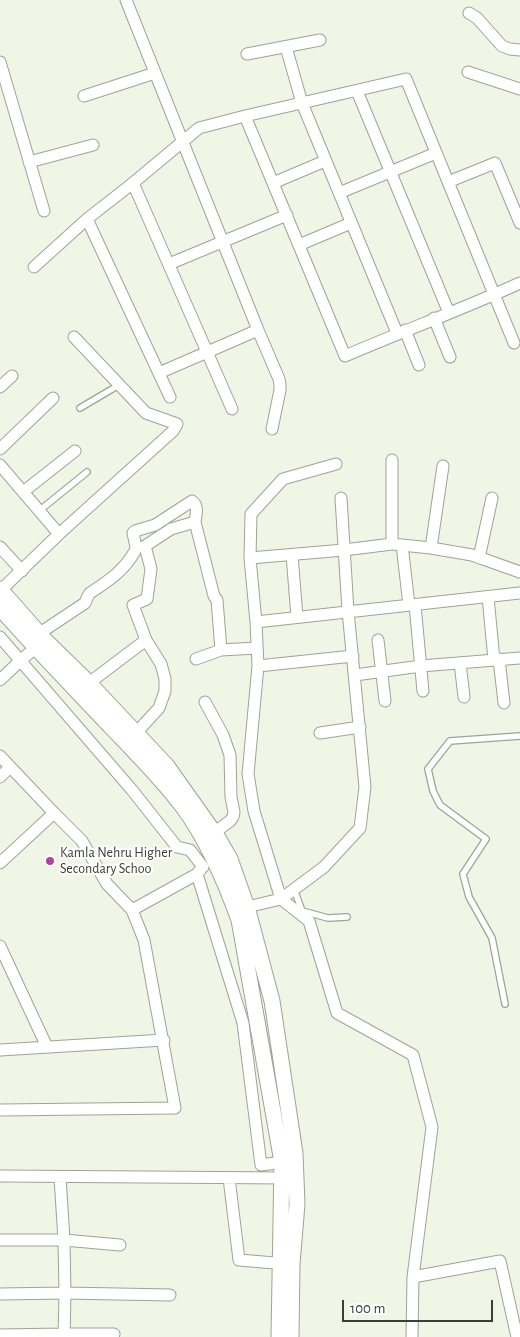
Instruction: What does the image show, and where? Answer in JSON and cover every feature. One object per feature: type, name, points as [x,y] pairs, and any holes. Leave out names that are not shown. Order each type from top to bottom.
[{"type":"main road","points":[[1,590],[40,640],[184,808],[206,868],[239,920],[282,1162],[297,1204],[286,1264],[279,1337]]},
{"type":"main road","points":[[0,608],[89,683],[136,732],[167,766],[230,859],[247,907],[272,1001],[295,1153],[289,1178]]},
{"type":"main road","points":[[286,1264],[291,1337]]},
{"type":"street","points":[[126,0],[280,385],[272,429]]},
{"type":"street","points":[[469,13],[477,18],[502,46],[520,50]]},
{"type":"street","points":[[247,54],[320,40]]},
{"type":"street","points":[[286,47],[302,103],[351,223],[401,332],[419,365]]},
{"type":"street","points":[[0,62],[44,211]]},
{"type":"street","points":[[468,72],[520,89]]},
{"type":"street","points":[[84,96],[155,73]]},
{"type":"street","points":[[34,267],[87,219],[199,128],[406,79],[514,343]]},
{"type":"street","points":[[357,91],[449,313]]},
{"type":"street","points":[[245,116],[345,356],[520,282]]},
{"type":"street","points":[[29,162],[93,145]]},
{"type":"street","points":[[339,193],[436,153]]},
{"type":"street","points":[[273,183],[326,161]]},
{"type":"street","points":[[448,182],[495,162],[520,223]]},
{"type":"street","points":[[133,183],[232,409]]},
{"type":"street","points":[[169,264],[286,216]]},
{"type":"street","points":[[87,219],[170,397]]},
{"type":"street","points":[[299,245],[351,223]]},
{"type":"street","points":[[434,318],[450,356]]},
{"type":"street","points":[[159,373],[258,330]]},
{"type":"street","points":[[1,590],[59,534],[173,431],[177,424],[152,416],[146,412],[74,337]]},
{"type":"street","points":[[0,387],[12,376]]},
{"type":"street","points":[[0,448],[53,398]]},
{"type":"street","points":[[23,492],[75,451]]},
{"type":"street","points":[[392,460],[397,545],[412,605],[423,691]]},
{"type":"street","points":[[336,464],[284,479],[251,514],[250,558],[258,666],[248,774],[254,811],[281,899],[309,921],[337,1013],[413,1055],[432,1127],[413,1277],[412,1337]]},
{"type":"street","points":[[0,465],[59,534]]},
{"type":"street","points":[[431,548],[444,466]]},
{"type":"street","points":[[247,907],[281,899],[324,867],[360,828],[365,787],[348,612],[340,498]]},
{"type":"street","points":[[479,558],[492,498]]},
{"type":"street","points":[[0,680],[40,640],[85,603],[90,593],[119,573],[134,553],[136,547],[133,533],[135,531],[155,525],[192,501],[197,509],[196,522],[214,596],[218,600],[221,650]]},
{"type":"street","points":[[136,732],[158,708],[164,691],[164,671],[146,640],[134,606],[147,599],[151,569],[145,546],[171,529],[196,522]]},
{"type":"street","points":[[250,558],[397,545],[431,548],[472,555],[520,572]]},
{"type":"street","points":[[0,547],[22,571]]},
{"type":"street","points":[[292,555],[297,617]]},
{"type":"street","points":[[256,622],[520,593]]},
{"type":"street","points":[[488,596],[504,704]]},
{"type":"street","points":[[0,637],[132,790],[177,847],[190,850],[206,868],[243,1023],[261,1164],[282,1162],[295,1153]]},
{"type":"street","points":[[89,683],[146,640]]},
{"type":"street","points":[[378,640],[385,701]]},
{"type":"street","points":[[196,659],[221,650],[256,648]]},
{"type":"street","points":[[258,666],[353,656]]},
{"type":"street","points":[[355,675],[421,666],[520,658]]},
{"type":"street","points":[[460,663],[464,697]]},
{"type":"street","points":[[205,702],[223,735],[230,755],[231,797],[234,812],[230,821],[214,833]]},
{"type":"street","points":[[320,733],[360,727]]},
{"type":"street","points":[[0,756],[82,841],[108,884],[132,910],[144,940],[164,1040],[175,1108],[0,1110]]},
{"type":"street","points":[[0,777],[10,767]]},
{"type":"street","points":[[0,863],[54,813]]},
{"type":"street","points":[[132,910],[206,868]]},
{"type":"street","points":[[0,946],[47,1047]]},
{"type":"street","points":[[0,1050],[164,1040]]},
{"type":"street","points":[[0,1176],[289,1178]]},
{"type":"street","points":[[60,1177],[64,1240],[65,1293],[63,1335]]},
{"type":"street","points":[[229,1178],[239,1260],[286,1264]]},
{"type":"street","points":[[0,1240],[64,1240],[120,1245]]},
{"type":"street","points":[[413,1277],[500,1260],[517,1337]]},
{"type":"street","points":[[0,1294],[170,1295]]},
{"type":"street","points":[[0,1335],[114,1334]]},
{"type":"lane","points":[[80,408],[120,385]]},
{"type":"lane","points":[[40,511],[87,472]]},
{"type":"lane","points":[[505,1004],[492,938],[470,897],[463,874],[486,839],[440,806],[433,791],[428,769],[450,741],[520,736]]},
{"type":"lane","points":[[294,889],[302,911],[328,918],[347,917]]},
{"type":"place","name":"Kamla Nehru Higher Secondary Schoo","points":[[50,861]]}]
